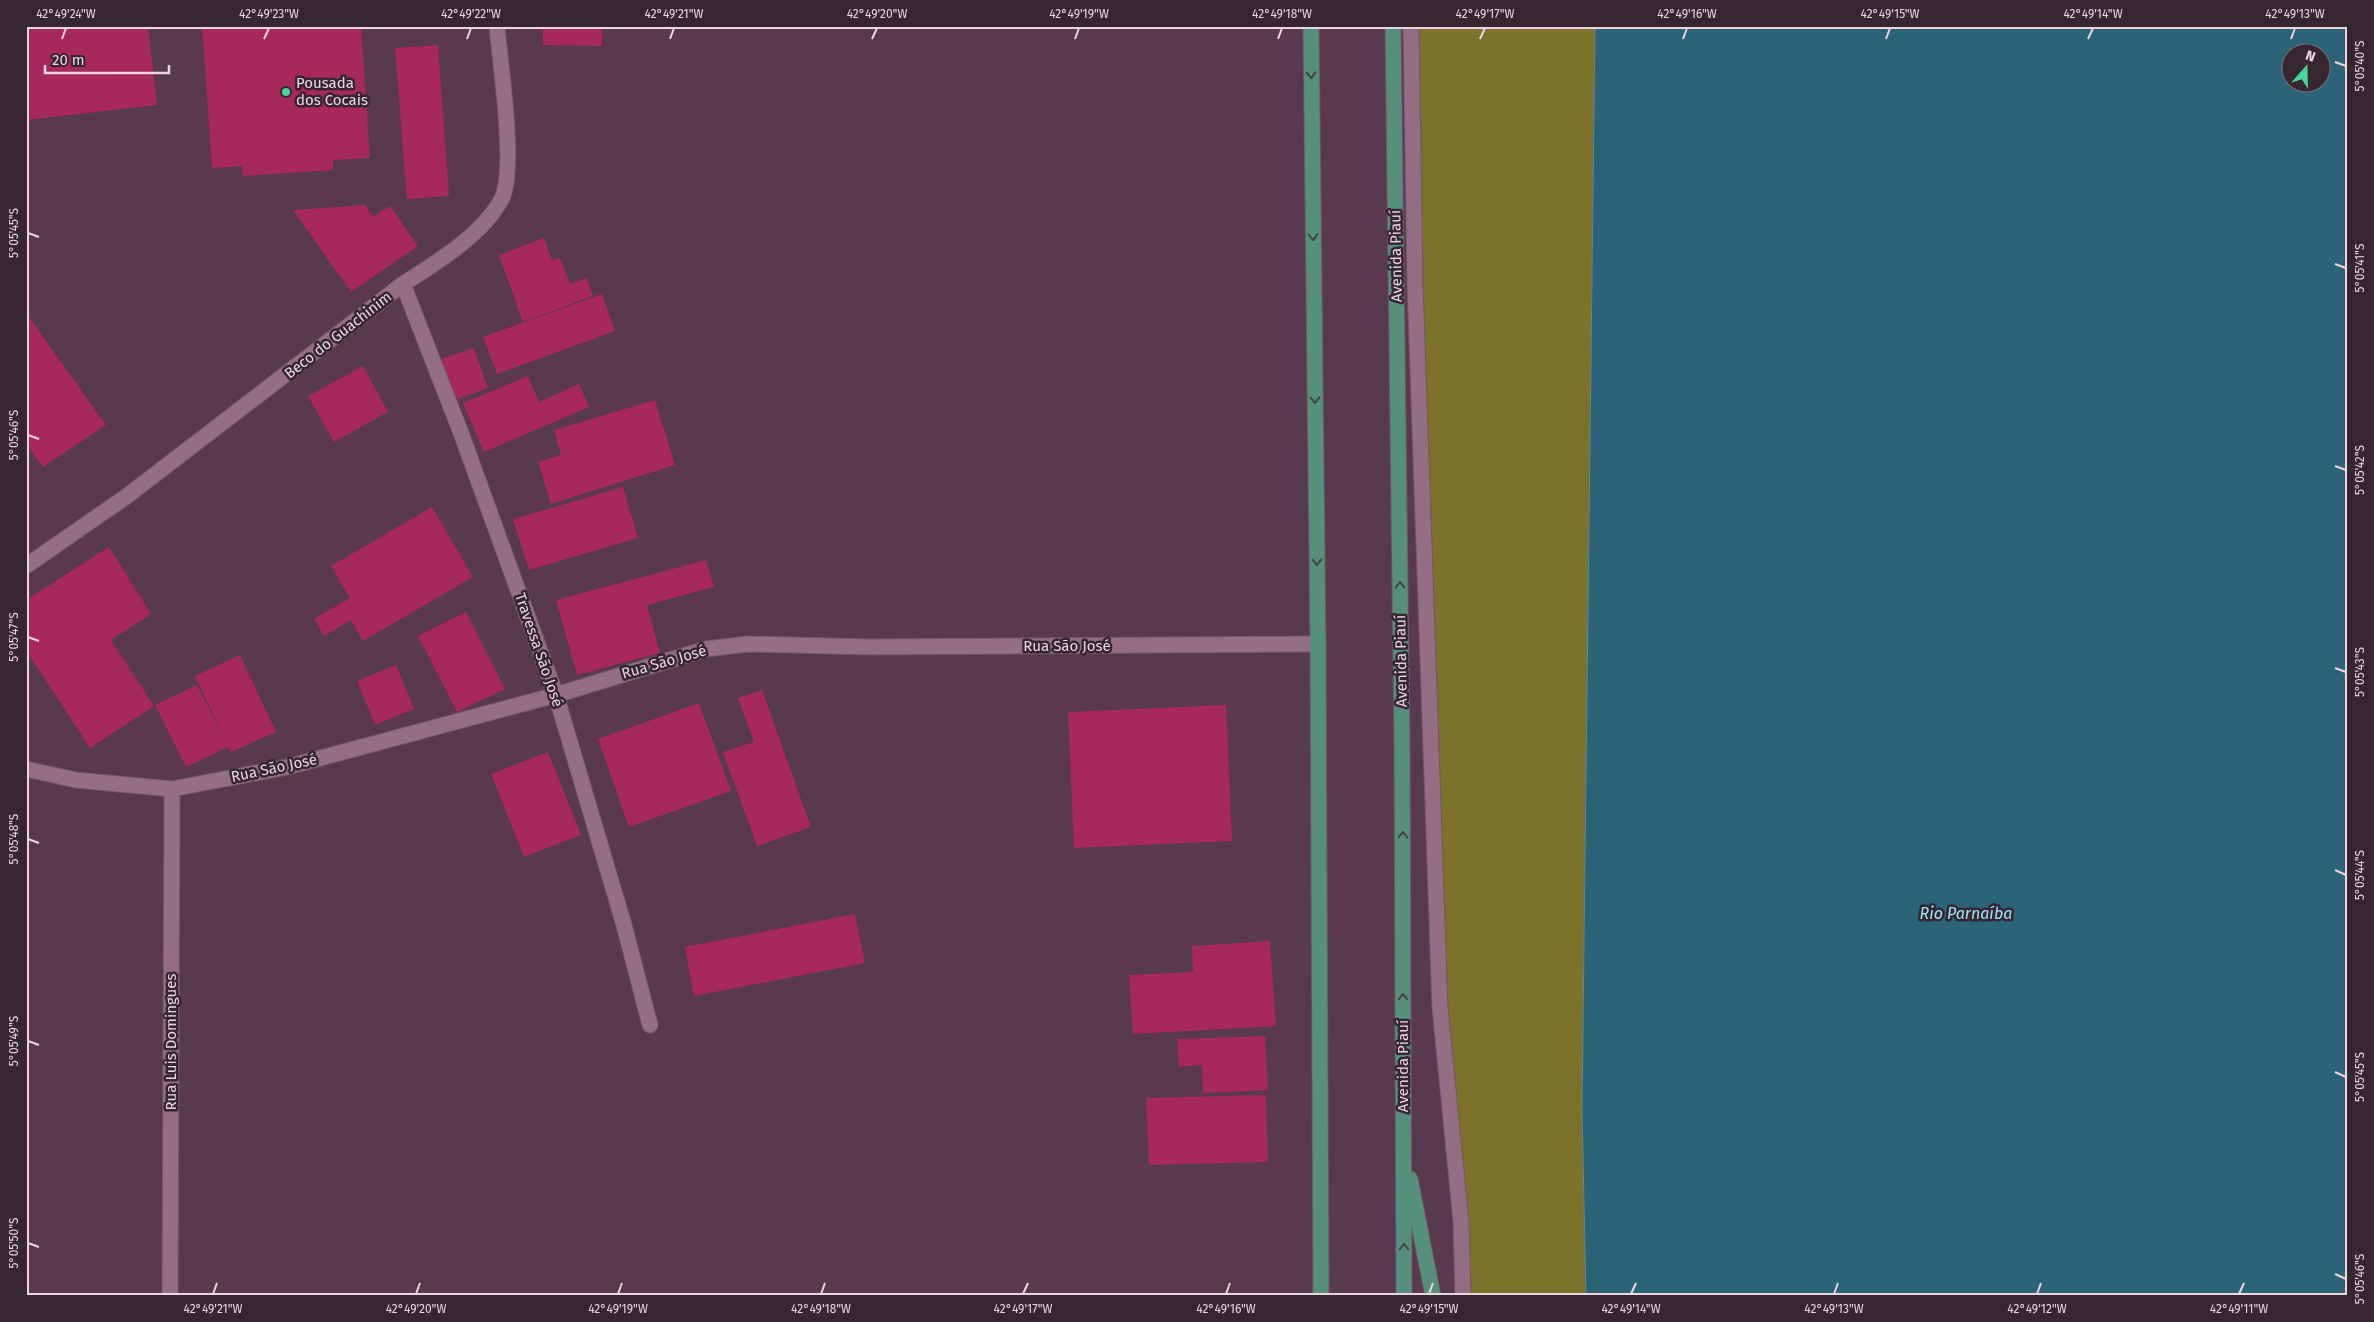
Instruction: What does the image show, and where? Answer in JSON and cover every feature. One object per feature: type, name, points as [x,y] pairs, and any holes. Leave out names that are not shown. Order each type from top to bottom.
[{"type":"main road","points":[[1311,26],[1318,644],[1321,1296]]},
{"type":"main road","name":"Avenida Piauí","points":[[1393,26],[1402,744],[1404,1296]]},
{"type":"main road","points":[[1404,1146],[1432,1296]]},
{"type":"street","name":"Beco do Guachinim","points":[[26,566],[127,496],[403,284],[444,257],[494,211],[502,199],[508,174],[497,26]]},
{"type":"street","points":[[1410,26],[1416,294],[1440,1008],[1461,1222],[1463,1296]]},
{"type":"street","name":"Travessa São José","points":[[403,284],[462,433],[556,695],[624,925],[650,1025]]},
{"type":"street","name":"Rua São José","points":[[26,769],[76,780],[172,789],[287,767],[556,695],[706,649],[748,644],[870,647],[1318,644]]},
{"type":"street","name":"Rua Luis Domingues","points":[[170,1296],[172,789]]},
{"type":"shaded area","points":[[1411,26],[1595,26],[1582,1110],[1586,1296],[1463,1296],[1440,1008]]},
{"type":"water","name":"Rio Parnaíba","points":[[1595,26],[2348,26],[2348,1296],[1586,1296],[1582,1110]]},
{"type":"building","points":[[26,26],[148,26],[157,105],[26,120]]},
{"type":"building","name":"Pousada dos Cocais","points":[[202,26],[361,26],[370,158],[333,160],[333,170],[243,176],[242,166],[212,168]]},
{"type":"building","points":[[543,26],[602,26],[602,46],[543,45]]},
{"type":"building","points":[[438,45],[449,196],[407,199],[395,48]]},
{"type":"building","points":[[365,205],[373,217],[390,206],[418,246],[351,292],[293,210]]},
{"type":"building","points":[[544,238],[552,260],[560,258],[570,284],[587,278],[593,296],[523,322],[499,255]]},
{"type":"building","points":[[602,294],[615,331],[497,374],[483,337]]},
{"type":"building","points":[[26,313],[106,425],[43,467],[26,443]]},
{"type":"building","points":[[474,348],[488,388],[455,400],[441,359]]},
{"type":"building","points":[[363,366],[388,412],[334,442],[308,396]]},
{"type":"building","points":[[528,376],[539,402],[579,384],[589,407],[484,452],[463,403]]},
{"type":"building","points":[[655,400],[675,465],[551,504],[538,462],[561,455],[554,430]]},
{"type":"building","points":[[623,487],[638,538],[529,570],[513,519]]},
{"type":"building","points":[[432,507],[473,577],[363,641],[351,620],[324,636],[314,619],[350,598],[331,566]]},
{"type":"building","points":[[109,547],[151,614],[111,640],[154,706],[90,748],[26,650],[26,600]]},
{"type":"building","points":[[706,560],[714,587],[647,605],[660,653],[577,675],[556,600]]},
{"type":"building","points":[[466,612],[505,689],[457,712],[418,636]]},
{"type":"building","points":[[240,655],[276,732],[231,752],[228,747],[186,767],[155,705],[197,685],[225,740],[195,676]]},
{"type":"building","points":[[396,665],[414,709],[375,725],[357,681]]},
{"type":"building","points":[[762,690],[811,827],[757,846],[723,752],[754,742],[738,698]]},
{"type":"building","points":[[699,703],[731,791],[629,827],[598,739]]},
{"type":"building","points":[[1226,705],[1232,841],[1074,848],[1068,712]]},
{"type":"building","points":[[548,752],[581,835],[524,857],[491,774]]},
{"type":"building","points":[[855,914],[865,963],[694,996],[685,947]]},
{"type":"building","points":[[1270,941],[1276,1026],[1133,1034],[1129,975],[1193,972],[1192,946]]},
{"type":"building","points":[[1265,1036],[1268,1090],[1203,1093],[1202,1065],[1179,1067],[1177,1039]]},
{"type":"building","points":[[1266,1095],[1268,1162],[1149,1165],[1146,1098]]},
{"type":"place","name":"Pousada dos Cocais","points":[[286,92]]}]
